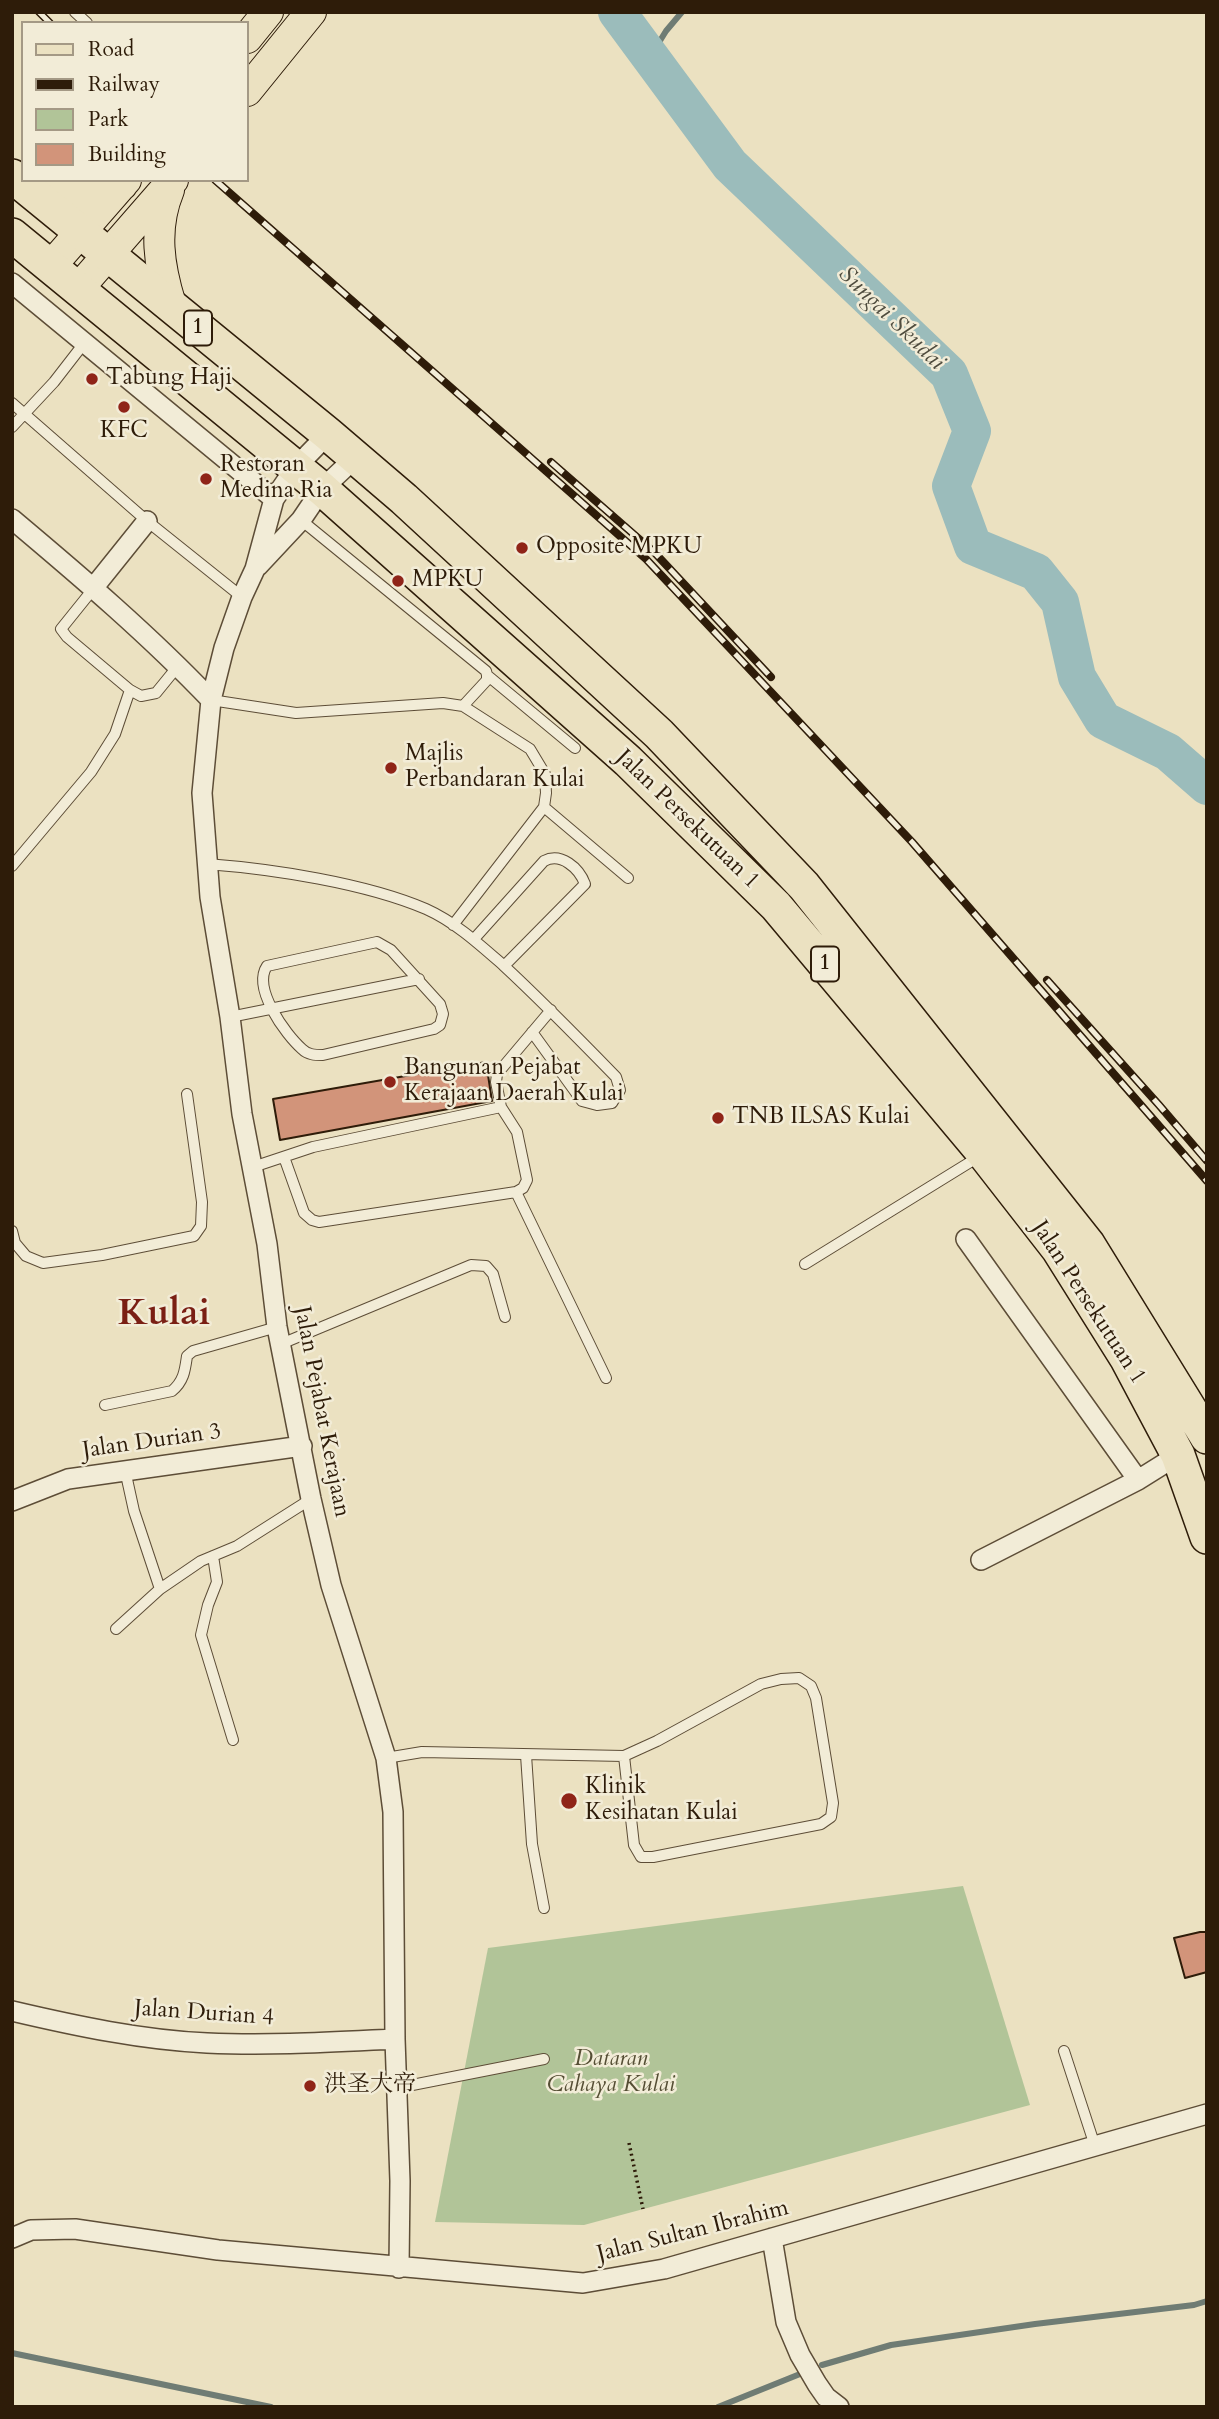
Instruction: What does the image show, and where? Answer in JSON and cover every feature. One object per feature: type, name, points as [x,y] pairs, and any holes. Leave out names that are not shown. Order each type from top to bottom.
[{"type":"highway","name":"Jalan Persekutuan 1","points":[[21,183],[404,499],[659,734],[804,886],[1088,1244],[1207,1437]]},
{"type":"highway","name":"Jalan Persekutuan 1","points":[[12,235],[322,489],[628,761],[776,906],[984,1154],[1058,1249],[1127,1359],[1178,1455],[1207,1536]]},
{"type":"main road","points":[[248,37],[268,12]]},
{"type":"main road","points":[[248,90],[311,12]]},
{"type":"main road","points":[[79,289],[171,182]]},
{"type":"main road","points":[[171,305],[161,274],[159,234],[160,219],[172,182]]},
{"type":"main road","points":[[21,183],[53,197],[68,198],[109,191],[124,183]]},
{"type":"main road","points":[[51,266],[124,183]]},
{"type":"street","points":[[12,283],[274,499]]},
{"type":"street","name":"Jalan Pejabat Kerajaan","points":[[328,434],[296,467],[274,499],[255,569],[224,648],[211,701],[202,793],[207,864],[242,1114],[267,1244],[279,1336],[331,1585],[386,1758],[393,1812],[395,2039],[400,2181],[399,2268]]},
{"type":"street","name":"Jalan Pejabat Kerajaan","points":[[255,569],[301,520],[322,489],[356,457]]},
{"type":"street","points":[[12,519],[94,587],[211,701]]},
{"type":"street","points":[[94,587],[146,521]]},
{"type":"street","points":[[966,1239],[1138,1480]]},
{"type":"street","name":"Jalan Durian 3","points":[[12,1501],[68,1479],[302,1446]]},
{"type":"street","points":[[981,1560],[1138,1480],[1178,1455]]},
{"type":"street","name":"Jalan Durian 4","points":[[12,2011],[106,2031],[206,2043],[395,2039]]},
{"type":"street","name":"Jalan Sultan Ibrahim","points":[[12,2238],[31,2230],[75,2228],[218,2250],[583,2283],[664,2269],[1207,2115]]},
{"type":"street","points":[[772,2238],[786,2322],[816,2382],[826,2398],[839,2407]]},
{"type":"lane","points":[[12,427],[85,342]]},
{"type":"lane","points":[[12,403],[146,521],[242,597]]},
{"type":"lane","points":[[301,520],[575,748]]},
{"type":"lane","points":[[94,587],[61,629],[67,638],[141,696],[156,693],[178,666]]},
{"type":"lane","points":[[463,706],[486,680],[487,675]]},
{"type":"lane","points":[[12,866],[91,772],[115,734],[130,690]]},
{"type":"lane","points":[[211,701],[296,713],[443,703],[463,706],[530,749],[545,774],[544,807],[453,925]]},
{"type":"lane","points":[[544,807],[628,877]]},
{"type":"lane","points":[[474,939],[544,861],[560,858],[568,862],[585,884],[504,966]]},
{"type":"lane","points":[[207,864],[245,867],[344,885],[426,909],[474,939],[551,1010],[616,1077],[620,1090],[612,1103],[597,1105],[582,1101],[532,1032]]},
{"type":"lane","points":[[370,943],[383,944],[419,979],[440,1004],[443,1014],[440,1025],[434,1029],[323,1055],[313,1055],[303,1051],[271,1009],[263,976],[267,966],[370,943]]},
{"type":"lane","points":[[230,1017],[419,979]]},
{"type":"lane","points":[[284,1157],[304,1213],[319,1222],[516,1192],[523,1188],[527,1180],[517,1132],[501,1107],[497,1074],[551,1010]]},
{"type":"lane","points":[[12,1231],[15,1243],[26,1256],[43,1263],[102,1255],[194,1236],[201,1226],[202,1202],[187,1094]]},
{"type":"lane","points":[[253,1167],[313,1147],[501,1107]]},
{"type":"lane","points":[[805,1264],[984,1154]]},
{"type":"lane","points":[[516,1192],[606,1378]]},
{"type":"lane","points":[[105,1405],[172,1391],[180,1384],[187,1356],[193,1351],[279,1336],[471,1265],[486,1266],[493,1274],[505,1317]]},
{"type":"lane","points":[[125,1470],[134,1511],[160,1589]]},
{"type":"lane","points":[[116,1629],[160,1589],[201,1561],[237,1546],[311,1499]]},
{"type":"lane","points":[[214,1556],[217,1581],[201,1635],[233,1740]]},
{"type":"lane","points":[[386,1758],[422,1752],[624,1756],[761,1684],[799,1678],[811,1686],[816,1698],[833,1803],[831,1817],[821,1824],[653,1857],[641,1857],[634,1845],[624,1756]]},
{"type":"lane","points":[[526,1755],[531,1844],[544,1908]]},
{"type":"lane","points":[[1064,2051],[1096,2146]]},
{"type":"lane","points":[[397,2088],[544,2059]]},
{"type":"path","points":[[629,2143],[643,2210]]},
{"type":"green space","name":"Dataran Cahaya Kulai","points":[[963,1886],[1030,2105],[584,2225],[435,2222],[488,1948]]},
{"type":"building","points":[[486,1062],[492,1101],[280,1140],[273,1099]]},
{"type":"building","points":[[1207,1932],[1207,1972],[1185,1978],[1174,1938]]},
{"type":"waterway","name":"Sungai Skudai","points":[[617,12],[730,165],[949,374],[972,431],[951,486],[973,546],[1036,572],[1060,602],[1077,677],[1103,720],[1168,752],[1207,786]]},
{"type":"waterway","points":[[650,57],[682,12]]},
{"type":"waterway","points":[[822,2365],[891,2345],[1194,2305],[1207,2301]]},
{"type":"waterway","points":[[12,2353],[271,2407]]},
{"type":"waterway","points":[[718,2407],[800,2374]]},
{"type":"railway","points":[[39,12],[48,21]]},
{"type":"railway","points":[[217,182],[646,559],[912,842],[1207,1181]]},
{"type":"railway","points":[[551,462],[654,552],[771,677]]},
{"type":"railway","points":[[1047,980],[1207,1161]]},
{"type":"place","name":"Tabung Haji","points":[[92,379]]},
{"type":"place","name":"KFC","points":[[124,407]]},
{"type":"place","name":"Restoran Medina Ria","points":[[206,479]]},
{"type":"place","name":"Opposite MPKU","points":[[522,548]]},
{"type":"place","name":"MPKU","points":[[398,581]]},
{"type":"place","name":"Majlis Perbandaran Kulai","points":[[391,768]]},
{"type":"place","name":"Bangunan Pejabat Kerajaan Daerah Kulai","points":[[390,1082]]},
{"type":"place","name":"TNB ILSAS Kulai","points":[[718,1118]]},
{"type":"place","name":"Klinik Kesihatan Kulai","points":[[569,1801]]},
{"type":"place","name":"洪圣大帝","points":[[310,2086]]},
{"type":"district","name":"Kulai","points":[[164,1315]]}]
